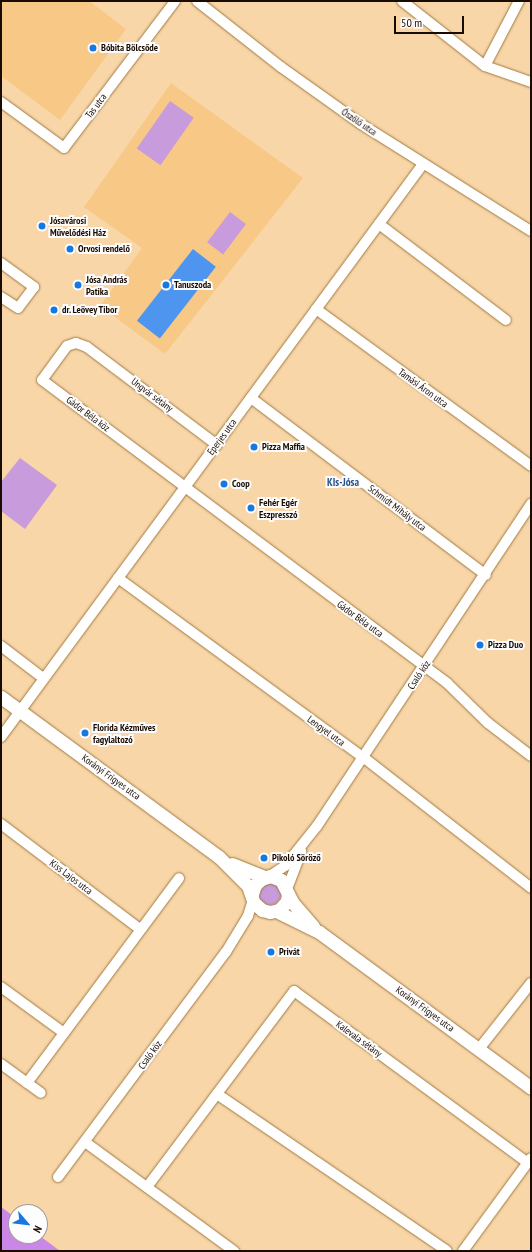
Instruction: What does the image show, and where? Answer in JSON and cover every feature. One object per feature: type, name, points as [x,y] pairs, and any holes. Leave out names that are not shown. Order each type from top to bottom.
[{"type":"street","name":"Tas utca","points":[[1,102],[64,148],[175,1]]},
{"type":"street","name":"Ószőlő utca","points":[[197,1],[281,67],[360,124],[531,231]]},
{"type":"street","points":[[402,1],[485,66],[531,82]]},
{"type":"street","points":[[485,66],[519,1]]},
{"type":"street","name":"Eperjes utca","points":[[1,737],[19,710],[217,445],[423,164]]},
{"type":"street","points":[[379,224],[506,320]]},
{"type":"street","points":[[1,263],[34,287],[18,308],[1,297]]},
{"type":"street","name":"Tamási Áron utca","points":[[316,308],[531,466]]},
{"type":"street","name":"Gádor Béla köz","points":[[87,347],[76,342],[67,346],[42,380],[163,469],[184,489]]},
{"type":"street","name":"Ungvár sétány","points":[[87,347],[217,445]]},
{"type":"street","name":"Schmidt Mihály utca","points":[[251,398],[486,575]]},
{"type":"street","name":"Gádor Béla utca","points":[[184,489],[425,667],[465,698],[488,723],[531,756]]},
{"type":"street","name":"Csaló köz","points":[[268,877],[276,874],[304,845],[425,667],[531,504]]},
{"type":"street","name":"Lengyel utca","points":[[118,578],[363,757],[531,888]]},
{"type":"street","points":[[1,646],[43,678]]},
{"type":"street","name":"Korányi Frigyes utca","points":[[1,697],[219,857],[247,872],[281,880],[319,932]]},
{"type":"street","name":"Kiss Lajos utca","points":[[1,824],[140,929]]},
{"type":"street","name":"Csaló köz","points":[[288,891],[304,845]]},
{"type":"street","name":"Korányi Frigyes utca","points":[[219,857],[248,886],[253,897],[270,911],[319,932],[531,1088]]},
{"type":"street","points":[[253,897],[255,885],[268,877]]},
{"type":"street","points":[[27,1083],[179,878]]},
{"type":"street","points":[[270,911],[285,905],[288,891]]},
{"type":"street","name":"Csaló köz","points":[[58,1178],[226,952],[248,916],[253,897]]},
{"type":"street","name":"Csaló köz","points":[[239,931],[270,911]]},
{"type":"street","points":[[479,1049],[531,983]]},
{"type":"street","points":[[1,988],[64,1034]]},
{"type":"street","name":"Kalevala sétány","points":[[147,1187],[294,991],[530,1161],[463,1251]]},
{"type":"street","points":[[1,1064],[41,1093]]},
{"type":"street","points":[[216,1094],[447,1251]]},
{"type":"street","points":[[85,1142],[234,1251]]},
{"type":"shaded area","points":[[1,1],[89,1],[126,29],[60,120],[1,76]]},
{"type":"shaded area","points":[[171,83],[303,178],[165,354],[100,306],[142,248],[84,207]]},
{"type":"shaded area","points":[[170,101],[194,118],[160,165],[137,149]]},
{"type":"shaded area","points":[[230,212],[246,224],[223,254],[207,242]]},
{"type":"shaded area","points":[[20,458],[57,485],[25,529],[1,511],[1,482]]},
{"type":"shaded area","points":[[270,883],[278,886],[281,894],[278,902],[270,905],[262,902],[259,894],[262,886]]},
{"type":"shaded area","points":[[1,1207],[8,1212],[8,1244],[48,1244],[48,1242],[60,1251],[1,1251]]},
{"type":"water","points":[[193,249],[216,267],[160,339],[137,321]]},
{"type":"place","name":"Bóbita Bölcsőde","points":[[93,48]]},
{"type":"place","name":"Jósavárosi Művelődési Ház","points":[[42,226]]},
{"type":"place","name":"Orvosi rendelő","points":[[70,249]]},
{"type":"place","name":"Jósa András Patika","points":[[78,285]]},
{"type":"place","name":"Tanuszoda","points":[[166,285]]},
{"type":"place","name":"dr. Leövey Tibor","points":[[54,310]]},
{"type":"place","name":"Pizza Maffia","points":[[254,447]]},
{"type":"place","name":"Coop","points":[[224,484]]},
{"type":"place","name":"Fehér Egér Eszpresszó","points":[[251,508]]},
{"type":"place","name":"Pizza Duo","points":[[480,645]]},
{"type":"place","name":"Florida Kézműves fagylaltozó","points":[[85,733]]},
{"type":"place","name":"Pikoló Söröző","points":[[264,858]]},
{"type":"place","name":"Privát","points":[[271,952]]},
{"type":"district","name":"KIs-Jósa","points":[[343,482]]}]
